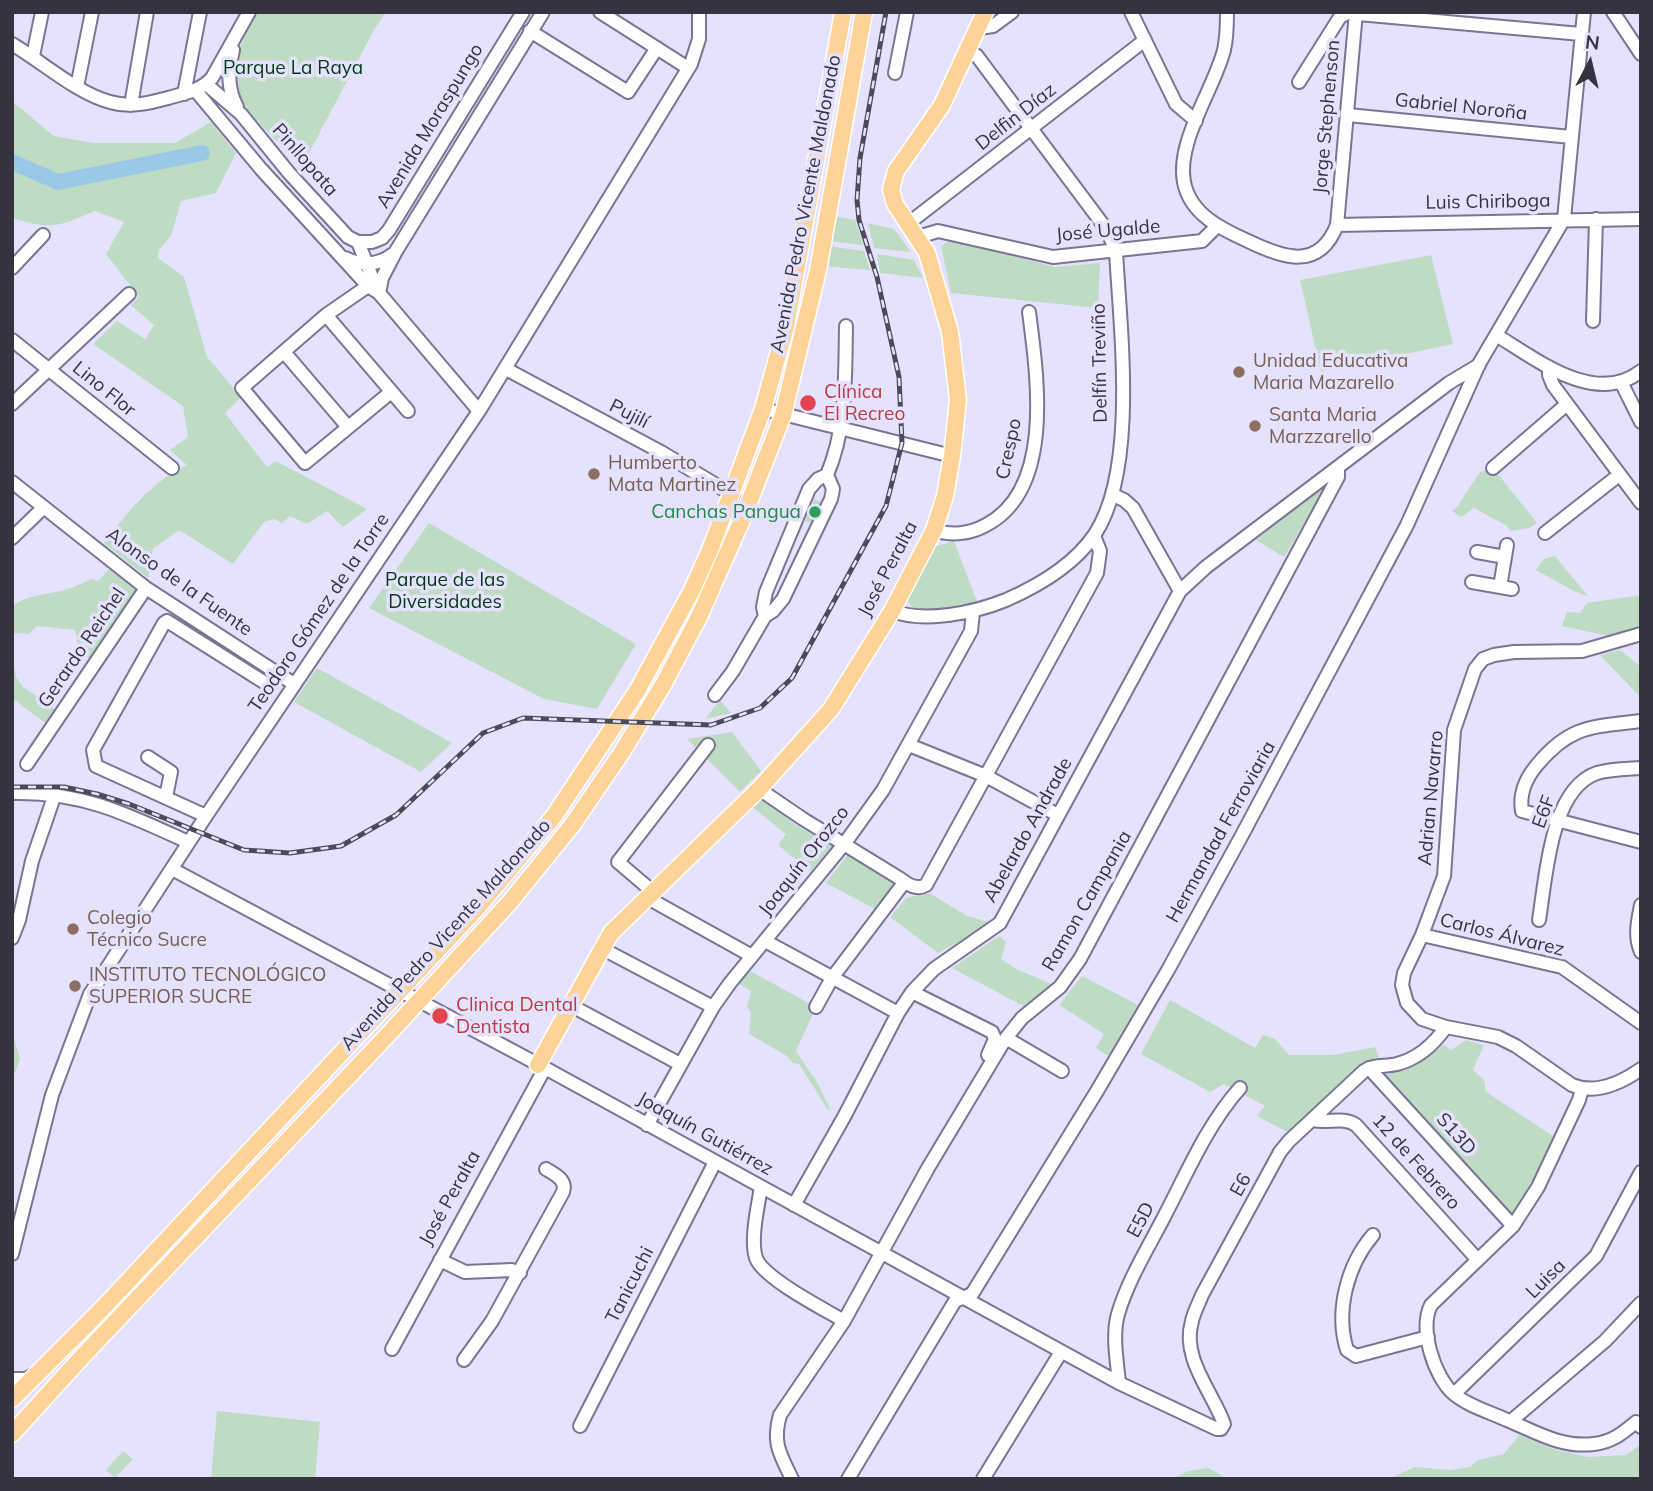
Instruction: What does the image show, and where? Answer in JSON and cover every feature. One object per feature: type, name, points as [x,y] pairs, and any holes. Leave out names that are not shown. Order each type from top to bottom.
[{"type":"main road","name":"Avenida Pedro Vicente Maldonado","points":[[12,1399],[101,1310],[517,863],[554,816],[621,716],[692,590],[733,495],[763,410],[786,326],[843,12]]},
{"type":"main road","name":"Avenida Pedro Vicente Maldonado","points":[[12,1434],[418,1002],[531,876],[573,824],[663,685],[699,617],[743,520],[783,415],[818,270],[864,12]]},
{"type":"main road","name":"José Peralta","points":[[541,1066],[570,1004],[611,933],[759,789],[831,709],[892,611],[934,530],[945,496],[958,400],[950,332],[927,253],[892,197],[892,180],[942,105],[982,20]]},
{"type":"street","points":[[33,56],[42,12]]},
{"type":"street","points":[[77,87],[92,12]]},
{"type":"street","points":[[131,105],[147,12]]},
{"type":"street","points":[[195,89],[200,12]]},
{"type":"street","points":[[12,44],[77,87],[109,102],[145,104],[195,89],[212,78],[249,12]]},
{"type":"street","name":"Avenida Moraspungo","points":[[358,242],[377,240],[389,230],[523,12]]},
{"type":"street","name":"Avenida Moraspungo","points":[[373,289],[542,12]]},
{"type":"street","points":[[600,12],[688,68]]},
{"type":"street","name":"Teodoro Gómez de la Torre","points":[[12,1254],[52,1096],[90,994],[188,842],[506,369],[688,68],[699,39],[699,12]]},
{"type":"street","points":[[895,72],[907,12]]},
{"type":"street","points":[[982,20],[993,26],[1012,12]]},
{"type":"street","points":[[1131,12],[1177,104],[1196,121]]},
{"type":"street","points":[[1227,12],[1224,50],[1182,161],[1184,184],[1193,205],[1216,227],[1276,254],[1295,258],[1315,252],[1330,242],[1337,225]]},
{"type":"street","points":[[1299,82],[1340,17],[1356,12],[1581,34]]},
{"type":"street","name":"Jorge Stephenson","points":[[1337,225],[1356,12]]},
{"type":"street","name":"Hermandad Ferroviaria","points":[[963,1298],[972,1294],[1168,970],[1401,536],[1479,364],[1563,219],[1584,12]]},
{"type":"street","points":[[1613,12],[1641,54]]},
{"type":"street","points":[[530,31],[628,92],[657,48]]},
{"type":"street","points":[[236,36],[228,78],[230,92],[241,114]]},
{"type":"street","name":"Delfin Díaz","points":[[909,223],[1145,40]]},
{"type":"street","name":"Delfín Treviño","points":[[892,611],[914,616],[972,612],[1015,596],[1059,569],[1094,536],[1113,495],[1120,445],[1124,396],[1116,251],[1107,230],[977,56],[968,50]]},
{"type":"street","name":"Pinllopata","points":[[195,89],[241,114],[344,234],[358,242],[373,289]]},
{"type":"street","name":"Pinllopata","points":[[195,89],[261,169],[373,289],[479,411]]},
{"type":"street","name":"Gabriel Noroña","points":[[1348,115],[1571,137]]},
{"type":"street","points":[[1593,321],[1596,219]]},
{"type":"street","name":"Luis Chiriboga","points":[[1337,225],[1641,219]]},
{"type":"street","name":"José Ugalde","points":[[918,237],[937,230],[1053,257],[1202,241],[1216,227]]},
{"type":"street","points":[[12,268],[43,235]]},
{"type":"street","points":[[367,264],[383,261],[396,251]]},
{"type":"street","name":"Pinllopata","points":[[336,252],[347,260],[367,264]]},
{"type":"street","points":[[373,289],[326,315],[242,388],[304,463],[391,392]]},
{"type":"street","points":[[12,404],[129,294]]},
{"type":"street","name":"Crespo","points":[[934,530],[959,534],[995,521],[1014,500],[1026,479],[1035,435],[1037,404],[1029,312]]},
{"type":"street","points":[[326,315],[408,411]]},
{"type":"street","points":[[765,616],[763,607],[766,592],[809,489],[818,479],[827,475],[835,457],[845,396],[846,326]]},
{"type":"street","points":[[1496,335],[1549,367],[1587,382],[1621,382],[1641,371]]},
{"type":"street","name":"Lino Flor","points":[[12,340],[172,468]]},
{"type":"street","points":[[284,352],[348,427]]},
{"type":"street","name":"Hermandad Ferroviaria","points":[[1180,591],[1206,567],[1449,383],[1479,364]]},
{"type":"street","points":[[1549,367],[1553,385],[1641,503]]},
{"type":"street","name":"Pujilí","points":[[506,369],[661,452],[733,495]]},
{"type":"street","points":[[1621,382],[1641,422]]},
{"type":"street","points":[[1493,468],[1567,404]]},
{"type":"street","points":[[763,410],[952,456]]},
{"type":"street","name":"Ramon Campania","points":[[792,1479],[776,1446],[780,1415],[844,1321],[928,1168],[1006,1038],[1022,1018],[1060,987],[1080,959],[1338,477],[1338,467]]},
{"type":"street","points":[[715,695],[733,671],[765,616],[783,599],[831,499],[832,482],[827,475]]},
{"type":"street","points":[[1545,533],[1619,475]]},
{"type":"street","name":"Alonso de la Fuente","points":[[12,482],[146,588],[294,684]]},
{"type":"street","points":[[1113,495],[1133,508],[1180,591]]},
{"type":"street","points":[[12,538],[44,507]]},
{"type":"street","points":[[759,789],[899,878],[904,884],[920,888],[926,885],[1097,573],[1100,551],[1094,536]]},
{"type":"street","points":[[1472,582],[1506,588],[1506,551],[1477,552]]},
{"type":"street","name":"Gerardo Reichel","points":[[27,764],[146,588]]},
{"type":"street","name":"Abelardo Andrade","points":[[794,1205],[912,992],[937,967],[1000,923],[1180,591]]},
{"type":"street","name":"Joaquín Orozco","points":[[647,1125],[713,1007],[845,843],[883,790],[971,631],[972,612]]},
{"type":"street","points":[[206,816],[96,766],[93,750],[164,623],[171,622],[270,686]]},
{"type":"street","name":"Adrian Navarro","points":[[1582,1089],[1498,1037],[1446,1027],[1422,1019],[1406,1003],[1402,985],[1404,973],[1422,935],[1444,876],[1454,730],[1475,669],[1483,659],[1494,654],[1547,652],[1641,634]]},
{"type":"street","points":[[1641,722],[1594,727],[1566,736],[1531,773],[1520,800],[1522,811],[1641,842]]},
{"type":"street","points":[[708,745],[618,862],[649,894],[752,956]]},
{"type":"street","points":[[909,745],[986,776],[1054,813]]},
{"type":"street","points":[[148,757],[171,772],[166,797]]},
{"type":"street","name":"E6F","points":[[1539,920],[1557,820],[1567,799],[1580,784],[1595,774],[1617,769],[1641,768]]},
{"type":"street","points":[[12,793],[55,794],[98,803],[188,842]]},
{"type":"street","points":[[12,938],[19,920],[32,860],[55,794]]},
{"type":"street","name":"Joaquín Gutiérrez","points":[[172,869],[541,1066],[1119,1383],[1221,1429]]},
{"type":"street","points":[[816,1007],[832,978],[904,884]]},
{"type":"street","points":[[1640,908],[1637,944],[1641,952]]},
{"type":"street","name":"Carlos Álvarez","points":[[1422,935],[1562,967],[1641,1023]]},
{"type":"street","points":[[765,941],[898,1013]]},
{"type":"street","points":[[601,948],[713,1007]]},
{"type":"street","points":[[912,992],[992,1032],[995,1039],[985,1062],[985,1072]]},
{"type":"street","points":[[570,1004],[680,1064]]},
{"type":"street","points":[[1369,1068],[1398,1064],[1417,1056],[1436,1040],[1446,1027]]},
{"type":"street","points":[[1006,1038],[1062,1070]]},
{"type":"street","name":"José Peralta","points":[[392,1349],[541,1066]]},
{"type":"street","name":"E6","points":[[1221,1429],[1224,1427],[1223,1420],[1191,1352],[1189,1336],[1192,1320],[1202,1295],[1280,1152],[1369,1068]]},
{"type":"street","name":"S13D","points":[[1369,1068],[1513,1226]]},
{"type":"street","points":[[1638,1425],[1617,1438],[1595,1444],[1570,1444],[1545,1438],[1454,1394],[1437,1374],[1428,1337],[1428,1310],[1513,1226],[1538,1187],[1582,1089],[1595,1089],[1618,1083],[1641,1069]]},
{"type":"street","name":"E5D","points":[[1119,1383],[1115,1347],[1117,1316],[1132,1278],[1200,1149],[1227,1103],[1240,1088]]},
{"type":"street","name":"12 de Febrero","points":[[1313,1120],[1347,1120],[1356,1125],[1477,1259]]},
{"type":"street","name":"Tanicuchi","points":[[580,1426],[715,1162]]},
{"type":"street","points":[[464,1360],[492,1321],[520,1273],[565,1186],[563,1181],[546,1169]]},
{"type":"street","name":"Luisa","points":[[1454,1394],[1596,1256],[1641,1172]]},
{"type":"street","points":[[761,1187],[755,1246],[757,1259],[766,1273],[844,1321]]},
{"type":"street","points":[[1373,1235],[1357,1260],[1343,1293],[1345,1345],[1351,1354],[1356,1356],[1428,1337]]},
{"type":"street","points":[[440,1260],[465,1272],[512,1270],[520,1273]]},
{"type":"street","points":[[848,1479],[954,1301],[963,1298]]},
{"type":"street","points":[[1511,1421],[1605,1341],[1641,1303]]},
{"type":"street","points":[[983,1479],[1061,1352]]},
{"type":"street","points":[[12,1379],[26,1379],[34,1375]]},
{"type":"green space","name":"Parque La Raya","points":[[256,12],[386,12],[302,166],[252,115],[232,84],[236,58]]},
{"type":"green space","points":[[12,101],[54,136],[93,143],[175,143],[211,122],[236,153],[216,193],[181,201],[171,236],[159,250],[158,258],[184,277],[207,357],[241,397],[225,413],[267,467],[276,461],[367,509],[343,527],[327,511],[307,524],[290,516],[282,523],[274,519],[264,522],[233,564],[179,530],[153,549],[148,578],[104,543],[152,489],[187,465],[170,450],[188,437],[183,406],[93,344],[117,321],[145,339],[154,325],[131,305],[139,297],[106,254],[124,222],[95,211],[54,225],[12,218]]},
{"type":"green space","points":[[834,216],[855,220],[864,245],[827,241]]},
{"type":"green space","points":[[868,223],[894,229],[911,252],[874,248]]},
{"type":"green space","points":[[951,240],[1055,267],[1100,263],[1098,308],[951,293],[941,246]]},
{"type":"green space","points":[[827,246],[864,251],[870,270],[823,266]]},
{"type":"green space","points":[[877,254],[914,260],[923,278],[880,273]]},
{"type":"green space","points":[[1431,255],[1453,344],[1321,372],[1300,280]]},
{"type":"green space","points":[[1493,468],[1537,523],[1529,528],[1510,531],[1507,526],[1474,508],[1461,517],[1452,511],[1480,472]]},
{"type":"green space","points":[[1329,481],[1284,557],[1256,540]]},
{"type":"green space","name":"Canchas Pangua","points":[[814,499],[825,503],[815,524],[805,521]]},
{"type":"green space","name":"Parque de las Diversidades","points":[[429,523],[636,644],[597,709],[544,699],[369,608]]},
{"type":"green space","points":[[954,541],[979,607],[923,611],[913,608],[906,599],[930,548]]},
{"type":"green space","points":[[1555,556],[1588,596],[1536,570],[1544,559]]},
{"type":"green space","points":[[112,566],[144,590],[94,660],[75,651],[78,645],[75,630],[37,626],[29,634],[12,635],[12,607],[17,603],[68,589],[92,579],[98,581]]},
{"type":"green space","points":[[1641,595],[1641,627],[1608,636],[1562,626],[1567,612],[1580,613],[1587,603]]},
{"type":"green space","points":[[1620,650],[1641,667],[1641,698],[1600,655]]},
{"type":"green space","points":[[12,653],[16,677],[23,687],[58,711],[49,726],[12,698]]},
{"type":"green space","points":[[317,668],[452,743],[421,772],[294,702]]},
{"type":"green space","points":[[720,700],[731,713],[705,719]]},
{"type":"green space","points":[[732,732],[761,771],[740,792],[687,739]]},
{"type":"green space","points":[[761,796],[794,824],[833,846],[810,871],[778,845],[786,834],[751,806]]},
{"type":"green space","points":[[849,853],[898,884],[877,910],[826,883]]},
{"type":"green space","points":[[931,894],[967,916],[993,923],[938,953],[890,917],[906,898]]},
{"type":"green space","points":[[999,936],[1006,942],[1001,959],[1016,969],[1056,986],[1027,1008],[952,968]]},
{"type":"green space","points":[[750,971],[816,1007],[796,1051],[817,1082],[830,1109],[828,1110],[799,1064],[793,1063],[787,1056],[749,1034],[751,1013],[747,1007],[751,991],[739,984]]},
{"type":"green space","points":[[1082,976],[1142,1007],[1113,1059],[1096,1048],[1104,1034],[1059,1005]]},
{"type":"green space","points":[[1170,1000],[1255,1048],[1263,1035],[1275,1039],[1289,1055],[1333,1055],[1375,1047],[1380,1060],[1368,1063],[1291,1134],[1257,1116],[1265,1106],[1224,1084],[1210,1092],[1141,1054]]},
{"type":"green space","points":[[12,1032],[20,1059],[12,1080]]},
{"type":"green space","points":[[1466,1040],[1484,1045],[1473,1070],[1484,1080],[1486,1092],[1556,1138],[1523,1208],[1511,1219],[1380,1076],[1406,1070],[1444,1045],[1451,1050]]},
{"type":"green space","points":[[217,1411],[320,1422],[315,1479],[211,1479]]},
{"type":"green space","points":[[1519,1435],[1553,1449],[1588,1457],[1626,1455],[1641,1444],[1641,1479],[1388,1479],[1415,1467],[1450,1470],[1470,1467],[1478,1460],[1504,1454]]},
{"type":"green space","points":[[123,1451],[133,1459],[115,1478],[106,1470]]},
{"type":"green space","points":[[1208,1468],[1228,1479],[1172,1479],[1188,1471]]},
{"type":"waterway","points":[[12,162],[58,182],[202,153]]},
{"type":"railway","points":[[12,787],[64,787],[97,794],[244,850],[290,853],[341,846],[396,815],[483,733],[523,718],[711,725],[760,708],[792,678],[886,506],[902,443],[899,377],[877,277],[859,220],[857,200],[860,158],[886,12]]},
{"type":"place","name":"Unidad Educativa Maria Mazarello","points":[[1239,372]]},
{"type":"place","name":"Clínica El Recreo","points":[[808,403]]},
{"type":"place","name":"Santa Maria Marzzarello","points":[[1255,426]]},
{"type":"place","name":"Humberto Mata Martinez","points":[[594,474]]},
{"type":"place","name":"Canchas Pangua","points":[[815,512]]},
{"type":"place","name":"Colegio Técnico Sucre","points":[[73,929]]},
{"type":"place","name":"INSTITUTO TECNOLÓGICO SUPERIOR SUCRE","points":[[75,986]]},
{"type":"place","name":"Clinica Dental Dentista","points":[[440,1016]]}]
